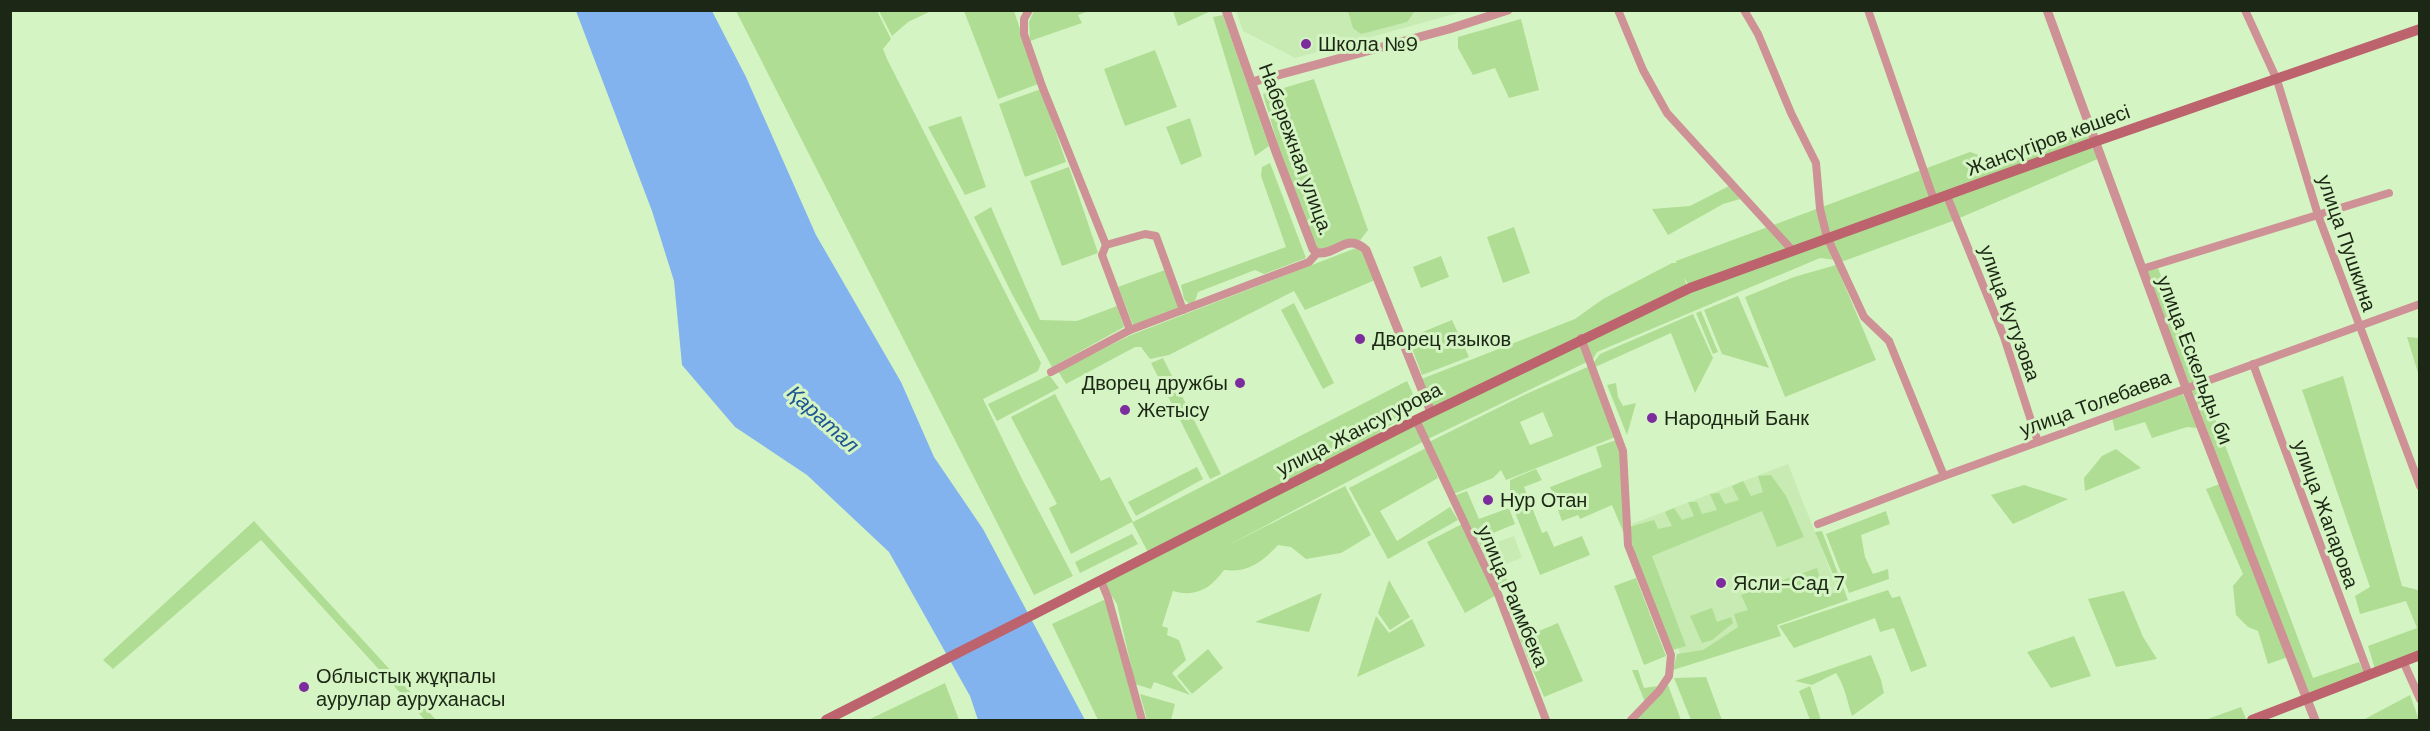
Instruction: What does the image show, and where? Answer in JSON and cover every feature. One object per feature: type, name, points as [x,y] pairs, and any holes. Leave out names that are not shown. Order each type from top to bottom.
[{"type":"main road","name":"Жансүгіров көшесі","points":[[1690,288],[2094,142],[2420,30]]},
{"type":"main road","name":"улица Жансугурова","points":[[826,720],[1431,412],[1581,338],[1690,288]]},
{"type":"main road","points":[[2252,720],[2420,655]]},
{"type":"street","points":[[1018,10],[1024,27]]},
{"type":"street","points":[[1029,10],[1024,19],[1024,34],[1042,86],[1106,245],[1102,255],[1130,330]]},
{"type":"street","name":"Набережная улица.","points":[[1226,10],[1275,152],[1313,249],[1317,253],[1325,254],[1348,243],[1358,243],[1366,250],[1431,412]]},
{"type":"street","points":[[1252,82],[1487,14],[1508,10]]},
{"type":"street","points":[[1618,10],[1642,70],[1667,113],[1792,250]]},
{"type":"street","points":[[1744,10],[1758,34],[1791,113],[1816,163],[1820,209],[1827,237],[1864,317],[1889,341],[1944,476]]},
{"type":"street","points":[[1868,10],[1934,200]]},
{"type":"street","name":"улица Ескельды би","points":[[2047,10],[2186,388],[2315,720]]},
{"type":"street","name":"улица Пушкина","points":[[2245,10],[2277,80],[2318,215],[2420,486]]},
{"type":"street","points":[[2142,269],[2389,193]]},
{"type":"street","name":"улица Кутузова","points":[[1947,196],[2004,337],[2038,442]]},
{"type":"street","points":[[1106,245],[1145,234],[1156,236],[1183,310]]},
{"type":"street","points":[[1051,372],[1130,330],[1310,262],[1317,253]]},
{"type":"street","name":"улица Толебаева","points":[[1818,524],[1944,476],[2420,304]]},
{"type":"street","points":[[1581,338],[1623,451],[1628,545],[1671,655],[1669,676],[1659,691],[1630,720]]},
{"type":"street","name":"улица Жапарова","points":[[2253,364],[2369,675]]},
{"type":"street","name":"улица Раимбека","points":[[1416,420],[1498,594],[1546,720]]},
{"type":"street","points":[[1101,581],[1108,598],[1142,720]]},
{"type":"street","points":[[2403,662],[2420,699]]},
{"type":"shaded area","points":[[1173,10],[1211,11],[1178,26]]},
{"type":"shaded area","points":[[1415,10],[1407,22],[1361,34],[1353,28],[1348,11]]},
{"type":"shaded area","points":[[736,11],[877,11],[891,39],[883,49],[887,59],[1041,363],[1038,371],[983,399],[1073,576],[1034,595]]},
{"type":"shaded area","points":[[879,11],[931,11],[908,22],[892,36]]},
{"type":"shaded area","points":[[964,11],[1014,11],[1038,84],[998,99]]},
{"type":"shaded area","points":[[1034,11],[1089,11],[1078,15],[1082,23],[1030,41],[1029,22]]},
{"type":"shaded area","name":"Школа №9","points":[[1236,11],[1465,11],[1295,58],[1243,31]]},
{"type":"shaded area","points":[[1223,15],[1269,146],[1255,156],[1213,17]]},
{"type":"shaded area","points":[[1521,19],[1539,90],[1509,98],[1495,68],[1473,75],[1458,48],[1458,37]]},
{"type":"shaded area","points":[[1155,50],[1177,107],[1125,126],[1104,69]]},
{"type":"shaded area","points":[[1314,79],[1368,230],[1358,243],[1317,253],[1294,199],[1263,94]]},
{"type":"shaded area","points":[[1041,89],[1066,162],[1025,177],[999,104]]},
{"type":"shaded area","points":[[961,116],[986,187],[965,195],[928,127]]},
{"type":"shaded area","points":[[1190,118],[1202,156],[1181,165],[1166,127]]},
{"type":"shaded area","points":[[2090,130],[2094,142],[1690,288],[1684,277],[1687,287],[1431,412],[1419,380],[1575,319],[1603,299],[1676,261],[1970,152],[1997,161]]},
{"type":"shaded area","points":[[2094,146],[2100,158],[1950,222],[1844,261],[1820,258],[1597,352],[1593,359],[1430,438],[1225,547],[1345,486],[1371,535],[1341,553],[1306,559],[1291,547],[1278,545],[1254,565],[1240,570],[1224,570],[1214,582],[1202,590],[1189,593],[1173,591],[1162,626],[1168,628],[1167,635],[1179,640],[1186,660],[1172,673],[1190,695],[1154,682],[1151,689],[1135,684],[1117,604],[1104,584],[1454,404],[1691,290]]},
{"type":"shaded area","points":[[1270,163],[1306,258],[1264,274],[1255,270],[1198,292],[1194,304],[1188,303],[1184,299],[1181,285],[1286,247],[1261,176],[1262,167]]},
{"type":"shaded area","points":[[1069,167],[1098,253],[1062,266],[1030,181]]},
{"type":"shaded area","points":[[1729,186],[1740,199],[1723,204],[1668,235],[1652,209],[1690,206]]},
{"type":"shaded area","points":[[991,207],[1040,320],[1077,321],[1117,306],[1124,327],[1052,367],[1012,294],[974,217]]},
{"type":"shaded area","points":[[1514,227],[1530,273],[1503,283],[1487,237]]},
{"type":"shaded area","points":[[1356,248],[1366,256],[1375,280],[1305,310],[1294,291],[1169,355],[1150,359],[1141,347],[1135,347],[1066,384],[1058,371],[1131,335]]},
{"type":"shaded area","points":[[1441,256],[1449,277],[1421,288],[1413,267]]},
{"type":"shaded area","points":[[1836,265],[1876,360],[1785,397],[1745,297],[1794,277]]},
{"type":"shaded area","points":[[2158,268],[2313,678],[2359,662],[2365,674],[2309,695],[2146,271]]},
{"type":"shaded area","points":[[1165,270],[1179,307],[1133,325],[1118,287]]},
{"type":"shaded area","points":[[1738,296],[1769,368],[1722,354],[1704,310]]},
{"type":"shaded area","points":[[1294,303],[1334,383],[1323,389],[1281,310]]},
{"type":"shaded area","points":[[1701,311],[1718,352],[1713,354],[1696,313]]},
{"type":"shaded area","points":[[1693,314],[1713,358],[1695,393],[1671,333],[1593,368],[1618,436],[1506,480],[1501,470],[1493,478],[1451,495],[1427,443],[1522,396],[1592,365],[1600,354]],"holes":[[[1543,412],[1553,436],[1530,445],[1520,422]]]},
{"type":"shaded area","points":[[1452,320],[1469,357],[1422,375],[1408,338]]},
{"type":"shaded area","points":[[2407,337],[2419,338],[2419,376]]},
{"type":"shaded area","points":[[1163,358],[1221,474],[1210,479],[1151,363]]},
{"type":"shaded area","points":[[1049,375],[1059,388],[997,421],[988,404]]},
{"type":"shaded area","points":[[2343,376],[2402,586],[2418,590],[2419,594],[2419,652],[2375,669],[2368,646],[2417,628],[2406,601],[2360,614],[2355,596],[2370,587],[2302,390]]},
{"type":"shaded area","points":[[1407,381],[1419,407],[1322,469],[1150,556],[1132,522],[1071,554],[1049,508],[1057,504],[1011,417],[1055,394],[1101,481],[1110,477],[1133,522]]},
{"type":"shaded area","points":[[1616,383],[1618,397],[1623,406],[1636,403],[1627,435],[1607,385]]},
{"type":"shaded area","points":[[2183,394],[2197,428],[2187,427],[2152,438],[2145,422],[2115,431],[2112,418]]},
{"type":"shaded area","points":[[1616,440],[1621,460],[1625,536],[1612,505],[1580,519],[1578,515],[1562,521],[1550,487],[1602,467],[1596,447]]},
{"type":"shaded area","points":[[1426,448],[1438,478],[1380,511],[1397,541],[1450,507],[1458,520],[1388,559],[1349,488]]},
{"type":"shaded area","points":[[2116,449],[2141,468],[2085,491],[2084,478],[2102,456]]},
{"type":"shaded area","points":[[1788,464],[1842,600],[1683,661],[1632,524]]},
{"type":"shaded area","points":[[1197,467],[1203,479],[1136,516],[1128,502]]},
{"type":"shaded area","points":[[1536,469],[1542,480],[1524,487],[1542,533],[1547,531],[1554,547],[1582,536],[1590,555],[1540,575],[1510,500],[1510,480]]},
{"type":"shaded area","points":[[1771,475],[1786,496],[1804,537],[1777,547],[1762,511],[1652,556],[1686,646],[1673,650],[1635,557],[1629,527],[1654,520],[1658,529],[1672,526],[1665,512],[1674,508],[1682,520],[1694,516],[1688,502],[1697,502],[1702,514],[1717,510],[1710,494],[1719,493],[1725,504],[1739,500],[1732,486],[1743,481],[1751,496],[1763,492],[1758,476]]},
{"type":"shaded area","points":[[2220,484],[2288,657],[2268,664],[2258,631],[2248,627],[2236,615],[2233,586],[2243,574],[2206,489]]},
{"type":"shaded area","points":[[2024,485],[2068,499],[2013,524],[1991,495]]},
{"type":"shaded area","points":[[1467,491],[1479,519],[1509,508],[1515,524],[1476,540],[1454,496]]},
{"type":"shaded area","points":[[1886,511],[1890,524],[1861,535],[1865,557],[1873,574],[1888,569],[1889,579],[1849,593],[1826,534]]},
{"type":"shaded area","points":[[254,521],[436,720],[425,720],[261,540],[113,669],[103,660]]},
{"type":"shaded area","points":[[1464,523],[1498,594],[1465,613],[1427,542]]},
{"type":"shaded area","points":[[1822,531],[1848,600],[1777,625],[1781,636],[1673,670],[1677,654],[1703,650],[1738,627],[1734,614],[1748,610],[1741,595],[1817,568],[1825,596],[1840,591],[1815,532]]},
{"type":"shaded area","points":[[1132,534],[1138,544],[1080,573],[1075,562]]},
{"type":"shaded area","points":[[1514,536],[1522,558],[1503,565],[1495,543]]},
{"type":"shaded area","points":[[1492,539],[1509,586],[1500,590],[1479,542]]},
{"type":"shaded area","points":[[1636,578],[1666,656],[1644,665],[1614,586]]},
{"type":"shaded area","points":[[1389,580],[1410,617],[1390,630],[1378,613]]},
{"type":"shaded area","points":[[1888,590],[1892,598],[1900,596],[1927,666],[1911,672],[1894,628],[1880,632],[1875,618],[1794,648],[1779,626]]},
{"type":"shaded area","points":[[2124,591],[2143,637],[2157,659],[2116,667],[2088,599]]},
{"type":"shaded area","points":[[1322,593],[1309,632],[1255,622]]},
{"type":"shaded area","points":[[1108,598],[1142,720],[1098,720],[1052,624]]},
{"type":"shaded area","points":[[1712,608],[1717,622],[1731,617],[1733,623],[1712,640],[1702,643],[1690,616]]},
{"type":"shaded area","points":[[1376,616],[1389,633],[1412,619],[1425,646],[1357,677]]},
{"type":"shaded area","points":[[1558,623],[1583,681],[1544,697],[1520,639]]},
{"type":"shaded area","points":[[2074,636],[2091,676],[2051,688],[2027,652]]},
{"type":"shaded area","points":[[1208,649],[1223,668],[1192,694],[1177,676]]},
{"type":"shaded area","points":[[1871,655],[1884,693],[1852,716],[1844,688],[1836,673],[1812,685],[1795,681]]},
{"type":"shaded area","points":[[1632,670],[1638,670],[1644,688],[1658,686],[1645,702]]},
{"type":"shaded area","points":[[1706,677],[1722,720],[1691,720],[1674,678]]},
{"type":"shaded area","points":[[945,683],[959,720],[868,720]]},
{"type":"shaded area","points":[[1668,685],[1681,720],[1635,720]]},
{"type":"shaded area","points":[[1810,686],[1821,720],[1810,720],[1799,691]]},
{"type":"shaded area","points":[[1140,694],[1175,704],[1171,720],[1147,720]]},
{"type":"shaded area","points":[[2410,695],[2419,720],[2363,720]]},
{"type":"shaded area","points":[[2241,707],[2246,719],[2205,720]]},
{"type":"water","name":"Қаратал","points":[[576,11],[712,11],[746,77],[816,235],[901,382],[934,457],[983,529],[1085,720],[978,720],[970,696],[889,552],[807,475],[735,427],[682,365],[674,281],[652,211]]},
{"type":"place","name":"Школа №9","points":[[1306,44]]},
{"type":"place","name":"Дворец языков","points":[[1360,339]]},
{"type":"place","name":"Дворец дружбы","points":[[1240,383]]},
{"type":"place","name":"Жетысу","points":[[1125,410]]},
{"type":"place","name":"Народный Банк","points":[[1652,418]]},
{"type":"place","name":"Нур Отан","points":[[1488,500]]},
{"type":"place","name":"Ясли-Сад 7","points":[[1721,583]]},
{"type":"place","name":"Облыстық жұқпалы аурулар ауруханасы","points":[[304,687]]}]
